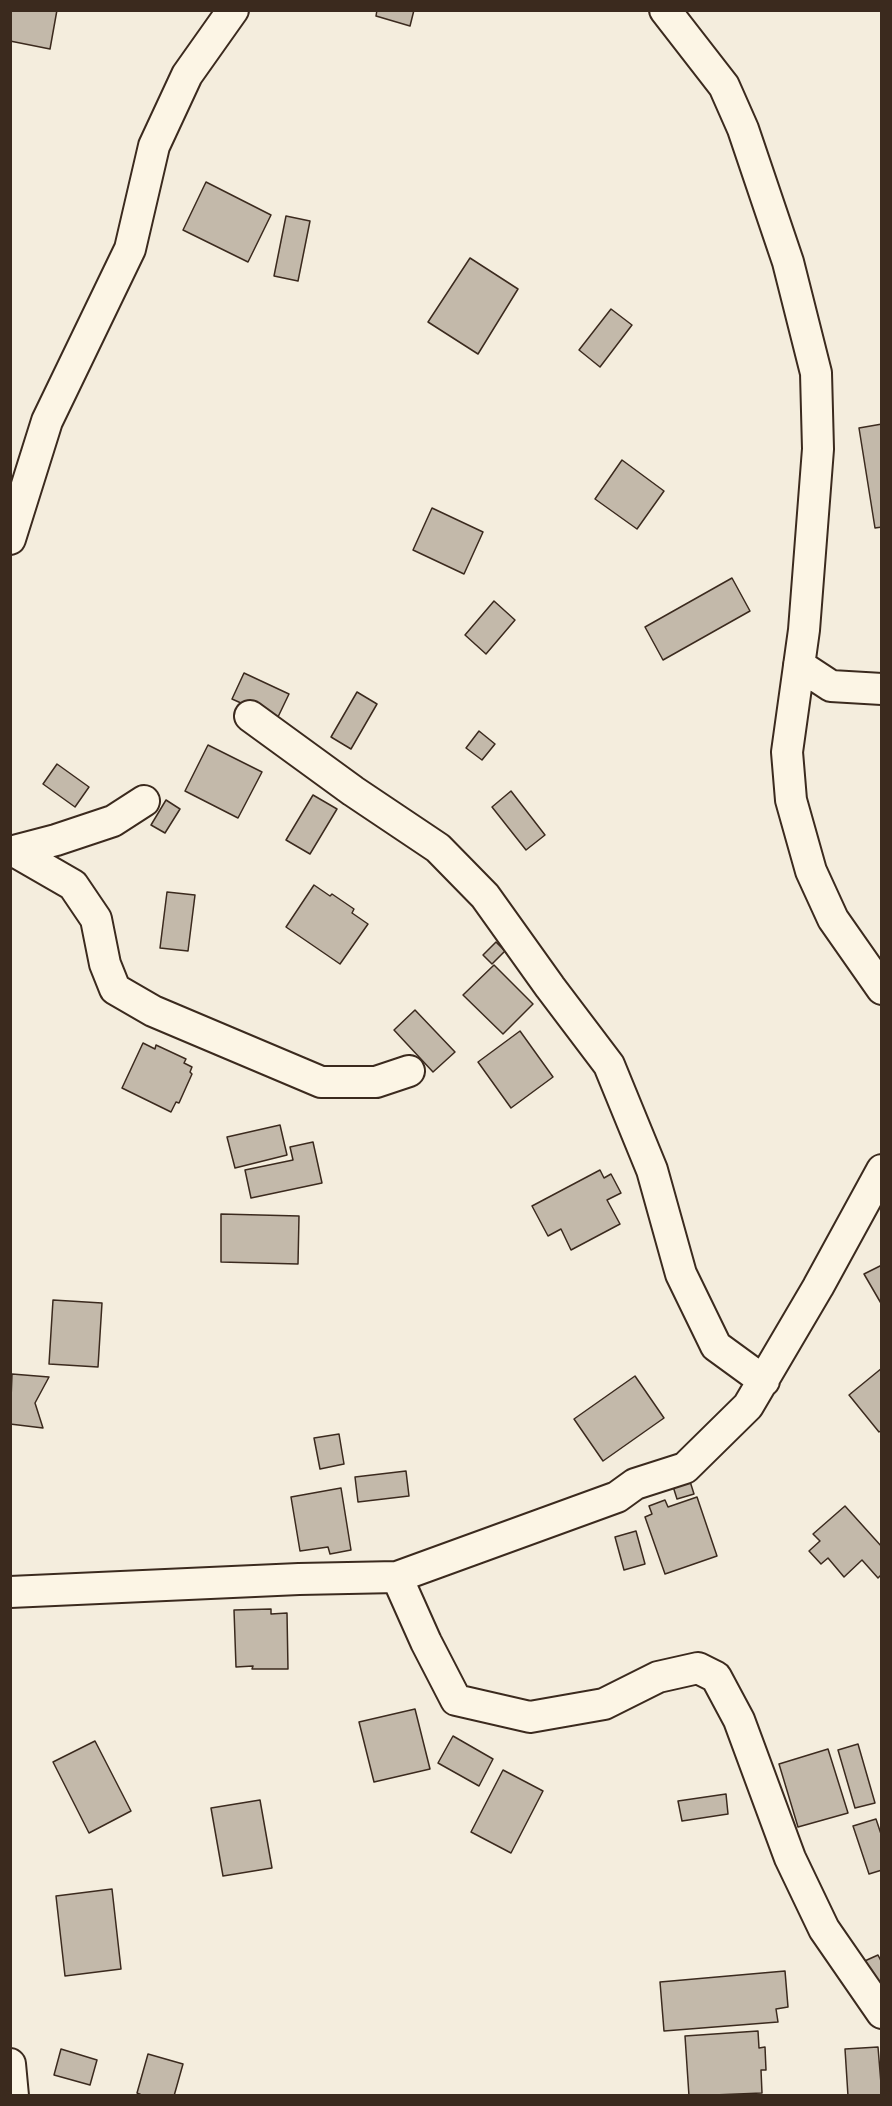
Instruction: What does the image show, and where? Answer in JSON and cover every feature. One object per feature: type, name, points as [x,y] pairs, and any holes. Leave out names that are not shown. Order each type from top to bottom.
[{"type":"street","points":[[10,539],[46,421],[99,317],[130,249],[154,146],[187,75],[232,10]]},
{"type":"street","points":[[665,10],[724,86],[743,129],[788,261],[816,373],[818,449],[815,502],[799,665],[787,752],[791,800],[811,871],[833,920],[882,989]]},
{"type":"street","points":[[799,665],[831,686],[882,689]]},
{"type":"street","points":[[250,716],[353,791],[438,848],[486,896],[550,987],[609,1065],[652,1170],[681,1274],[716,1346],[764,1381]]},
{"type":"street","points":[[12,851],[56,840],[113,821],[144,801]]},
{"type":"street","points":[[12,851],[73,885],[96,920],[105,964],[115,989],[153,1011],[321,1082],[376,1082],[409,1071]]},
{"type":"street","points":[[10,1592],[397,1577],[617,1497],[635,1484],[685,1468],[748,1407],[882,1170]]},
{"type":"street","points":[[397,1577],[426,1642],[456,1700],[530,1717],[604,1704],[658,1677],[698,1668],[716,1677],[739,1720],[790,1858],[824,1929],[882,2013]]},
{"type":"street","points":[[10,2064],[13,2096]]},
{"type":"building","points":[[10,10],[57,10],[50,49],[10,41]]},
{"type":"building","points":[[377,10],[414,10],[410,26],[376,16]]},
{"type":"building","points":[[206,182],[271,215],[248,262],[183,230]]},
{"type":"building","points":[[286,216],[310,221],[298,281],[274,276]]},
{"type":"building","points":[[470,258],[518,289],[478,354],[428,322]]},
{"type":"building","points":[[611,309],[632,325],[600,367],[579,350]]},
{"type":"building","points":[[882,424],[882,527],[875,528],[859,428]]},
{"type":"building","points":[[622,460],[664,491],[637,529],[595,499]]},
{"type":"building","points":[[432,508],[483,532],[464,574],[413,550]]},
{"type":"building","points":[[732,578],[750,611],[663,660],[645,627]]},
{"type":"building","points":[[494,601],[515,620],[486,654],[465,635]]},
{"type":"building","points":[[244,673],[289,694],[277,719],[232,699]]},
{"type":"building","points":[[357,692],[377,704],[351,749],[331,737]]},
{"type":"building","points":[[479,731],[495,744],[482,760],[466,748]]},
{"type":"building","points":[[208,745],[262,772],[238,818],[185,791]]},
{"type":"building","points":[[57,764],[89,787],[75,807],[43,784]]},
{"type":"building","points":[[511,791],[545,835],[526,850],[492,807]]},
{"type":"building","points":[[313,795],[337,809],[310,854],[286,840]]},
{"type":"building","points":[[166,800],[180,809],[165,833],[151,825]]},
{"type":"building","points":[[314,885],[354,909],[352,913],[368,924],[340,964],[286,927]]},
{"type":"building","points":[[167,892],[195,895],[188,951],[160,948]]},
{"type":"building","points":[[496,942],[505,951],[492,964],[483,955]]},
{"type":"building","points":[[494,965],[533,1004],[503,1034],[463,995]]},
{"type":"building","points":[[415,1010],[455,1052],[433,1072],[394,1030]]},
{"type":"building","points":[[520,1031],[553,1077],[511,1108],[478,1062]]},
{"type":"building","points":[[143,1043],[155,1049],[156,1045],[186,1059],[184,1063],[192,1067],[190,1072],[192,1074],[179,1103],[176,1102],[171,1112],[122,1088]]},
{"type":"building","points":[[280,1125],[287,1155],[235,1168],[227,1137]]},
{"type":"building","points":[[313,1142],[322,1183],[251,1198],[245,1170],[293,1160],[290,1147]]},
{"type":"building","points":[[600,1170],[604,1178],[611,1174],[621,1193],[607,1200],[620,1224],[571,1250],[561,1229],[548,1236],[532,1206]]},
{"type":"building","points":[[221,1214],[299,1216],[298,1264],[221,1262]]},
{"type":"building","points":[[882,1265],[882,1305],[864,1274]]},
{"type":"building","points":[[53,1300],[102,1303],[98,1367],[49,1364]]},
{"type":"building","points":[[882,1368],[882,1430],[879,1432],[849,1395]]},
{"type":"building","points":[[12,1374],[49,1377],[35,1403],[43,1428],[10,1424]]},
{"type":"building","points":[[635,1376],[664,1418],[603,1461],[574,1419]]},
{"type":"building","points":[[339,1434],[344,1464],[320,1469],[314,1438]]},
{"type":"building","points":[[406,1471],[409,1496],[358,1502],[355,1477]]},
{"type":"building","points":[[688,1475],[694,1494],[677,1499],[671,1480]]},
{"type":"building","points":[[341,1488],[351,1550],[330,1554],[328,1547],[300,1551],[291,1497]]},
{"type":"building","points":[[697,1497],[717,1556],[665,1574],[645,1517],[652,1514],[649,1506],[665,1500],[668,1507]]},
{"type":"building","points":[[845,1506],[882,1547],[882,1574],[878,1578],[862,1560],[844,1577],[828,1558],[821,1564],[809,1551],[820,1541],[813,1534]]},
{"type":"building","points":[[636,1531],[645,1564],[624,1570],[615,1537]]},
{"type":"building","points":[[271,1609],[271,1614],[287,1613],[288,1669],[236,1667],[234,1610]]},
{"type":"building","points":[[415,1709],[430,1769],[374,1782],[359,1722]]},
{"type":"building","points":[[453,1736],[493,1759],[479,1786],[438,1763]]},
{"type":"building","points":[[95,1741],[131,1811],[89,1833],[53,1762]]},
{"type":"building","points":[[858,1744],[875,1803],[855,1808],[838,1750]]},
{"type":"building","points":[[828,1749],[848,1813],[798,1827],[779,1764]]},
{"type":"building","points":[[503,1770],[543,1791],[511,1853],[471,1832]]},
{"type":"building","points":[[726,1794],[728,1814],[682,1821],[678,1801]]},
{"type":"building","points":[[260,1800],[272,1868],[223,1876],[211,1808]]},
{"type":"building","points":[[876,1819],[882,1837],[882,1870],[869,1874],[853,1826]]},
{"type":"building","points":[[112,1889],[121,1969],[65,1976],[56,1896]]},
{"type":"building","points":[[878,1955],[882,1963],[882,1987],[858,1964]]},
{"type":"building","points":[[785,1971],[788,2007],[776,2009],[778,2022],[664,2031],[660,1982]]},
{"type":"building","points":[[758,2031],[759,2048],[765,2047],[766,2070],[761,2070],[762,2093],[689,2096],[685,2036]]},
{"type":"building","points":[[878,2047],[882,2096],[848,2096],[845,2049]]},
{"type":"building","points":[[61,2049],[97,2060],[90,2085],[54,2075]]},
{"type":"building","points":[[148,2054],[183,2064],[174,2096],[144,2096],[137,2093]]}]
